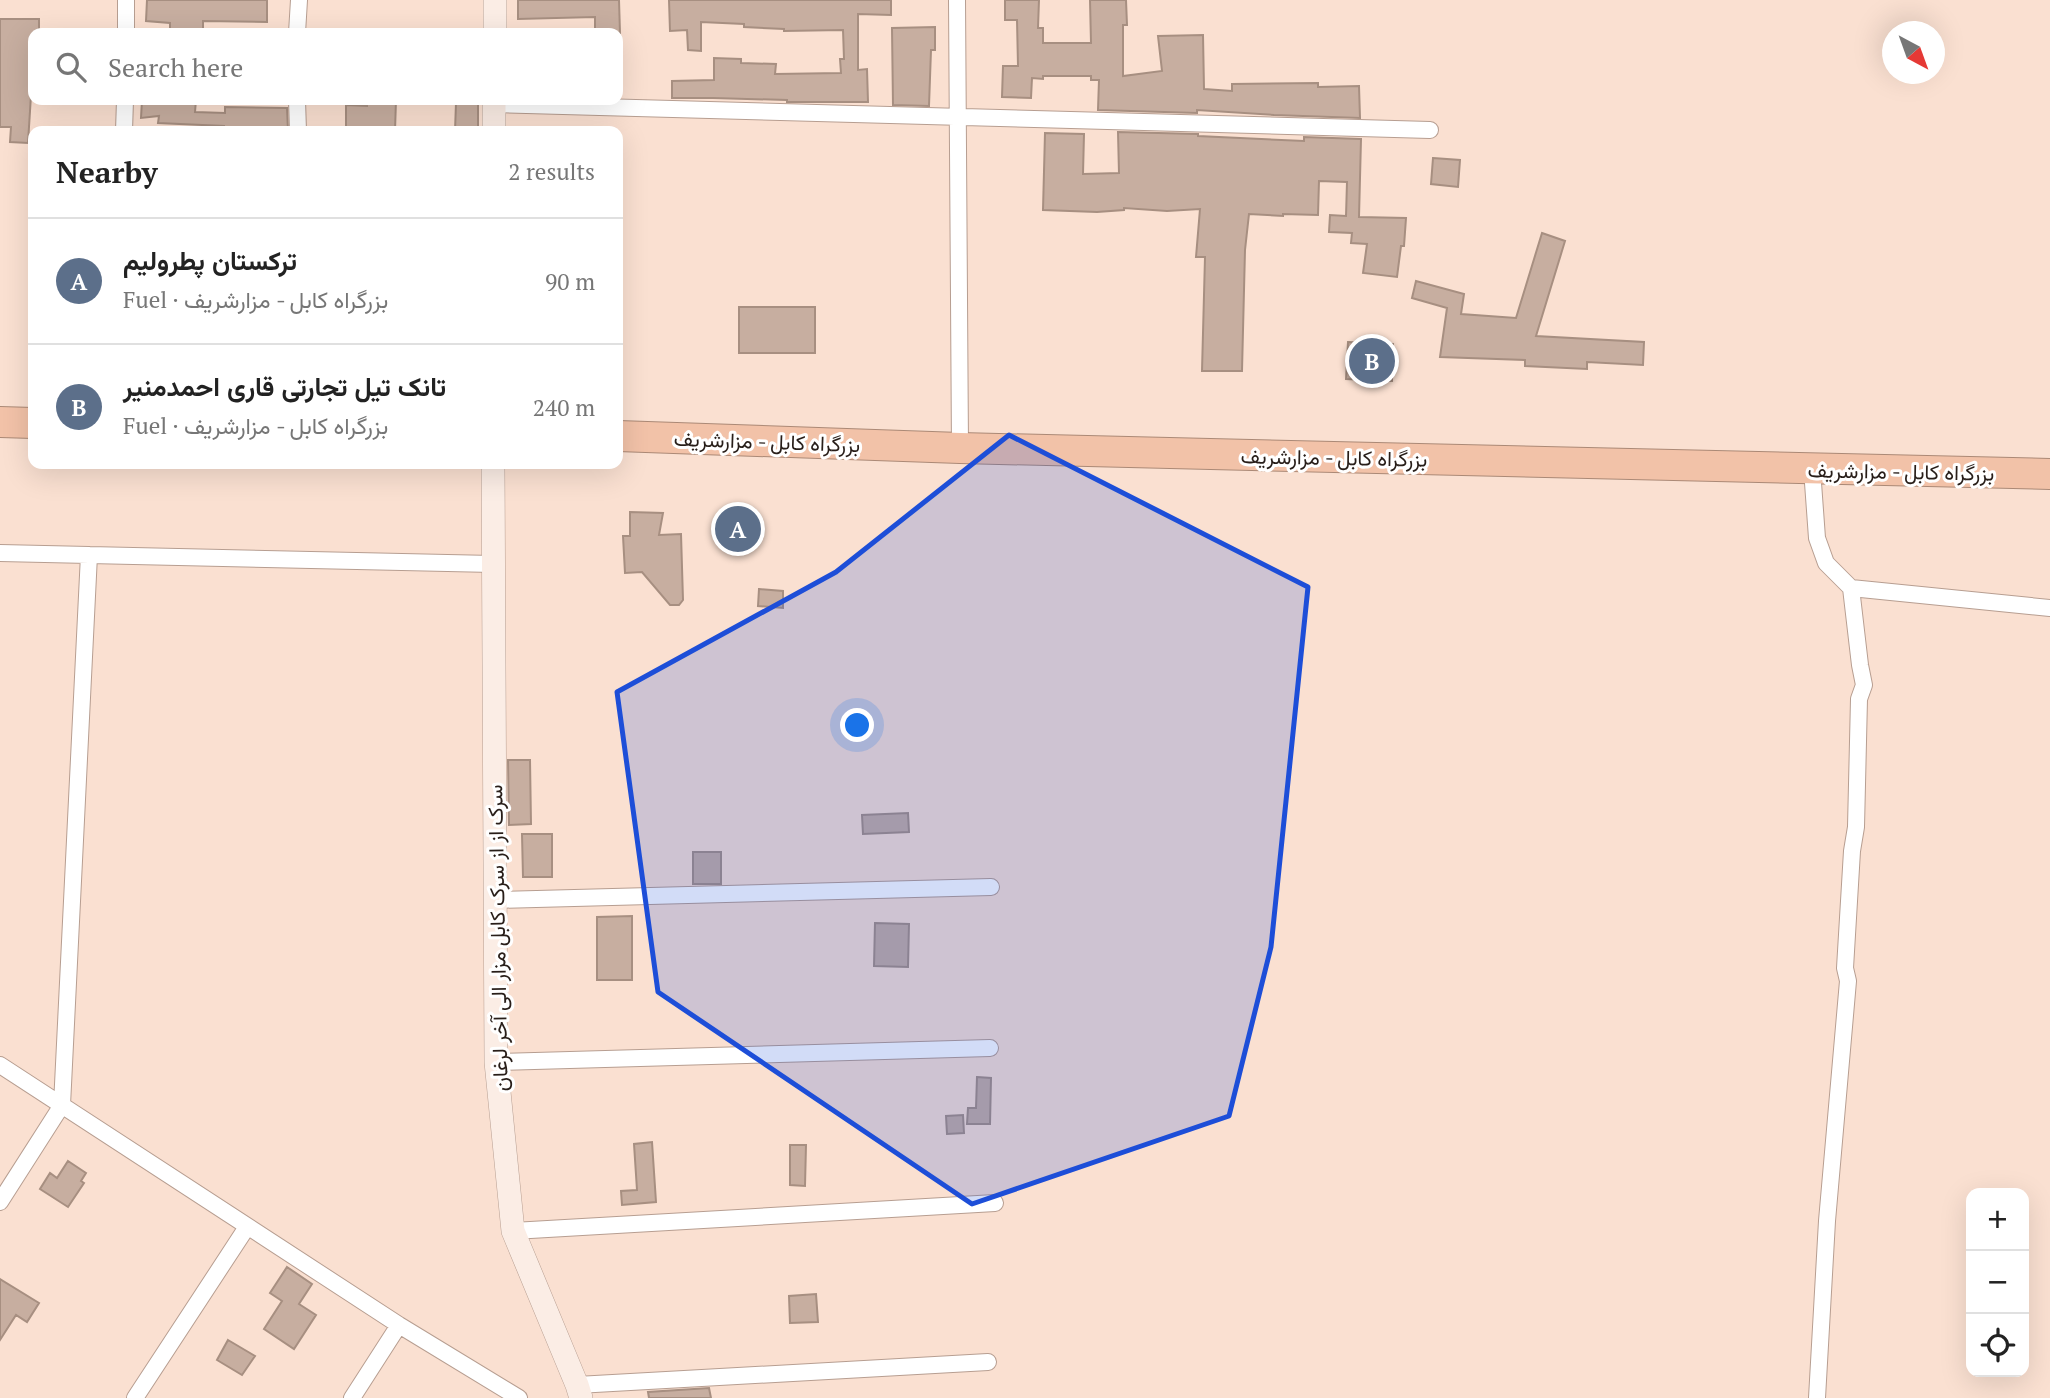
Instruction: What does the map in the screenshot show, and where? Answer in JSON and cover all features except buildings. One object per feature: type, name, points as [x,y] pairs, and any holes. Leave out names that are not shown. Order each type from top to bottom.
[{"type":"highway","points":[[0,422],[28,423]]},
{"type":"highway","name":"بزرگراه کابل - مزارشریف","points":[[623,436],[960,448],[2050,474]]},
{"type":"street","points":[[126,0],[126,28]]},
{"type":"street","points":[[297,28],[299,0]]},
{"type":"street","points":[[495,0],[495,28]]},
{"type":"street","points":[[957,0],[960,448]]},
{"type":"street","points":[[124,126],[125,105]]},
{"type":"street","points":[[297,105],[298,126]]},
{"type":"street","points":[[494,105],[494,126]]},
{"type":"street","points":[[593,105],[1430,130]]},
{"type":"street","name":"سرک از از سرک کابل مزار الی آخر لرغان","points":[[493,469],[496,1062],[513,1231],[579,1392]]},
{"type":"street","points":[[1812,469],[1817,538],[1826,564],[1851,588],[2050,608]]},
{"type":"street","points":[[0,554],[493,564]]},
{"type":"street","points":[[0,1202],[62,1105],[89,555]]},
{"type":"street","points":[[1817,1398],[1827,1221],[1848,981],[1845,968],[1852,851],[1856,827],[1859,699],[1864,685],[1851,588]]},
{"type":"street","points":[[495,900],[991,887]]},
{"type":"street","points":[[496,1062],[990,1048]]},
{"type":"street","points":[[0,1065],[247,1227],[519,1398]]},
{"type":"street","points":[[513,1231],[995,1203]]},
{"type":"street","points":[[135,1398],[247,1227]]},
{"type":"street","points":[[352,1398],[400,1325]]},
{"type":"street","points":[[579,1392],[988,1362]]},
{"type":"highlighted area","points":[[1009,435],[1308,587],[1271,947],[1229,1116],[972,1204],[658,992],[617,692],[836,572]]},
{"type":"place","name":"تانک تیل تجارتی قاری احمدمنیر","points":[[1372,361]]},
{"type":"place","name":"ترکستان پطرولیم","points":[[738,529]]}]
